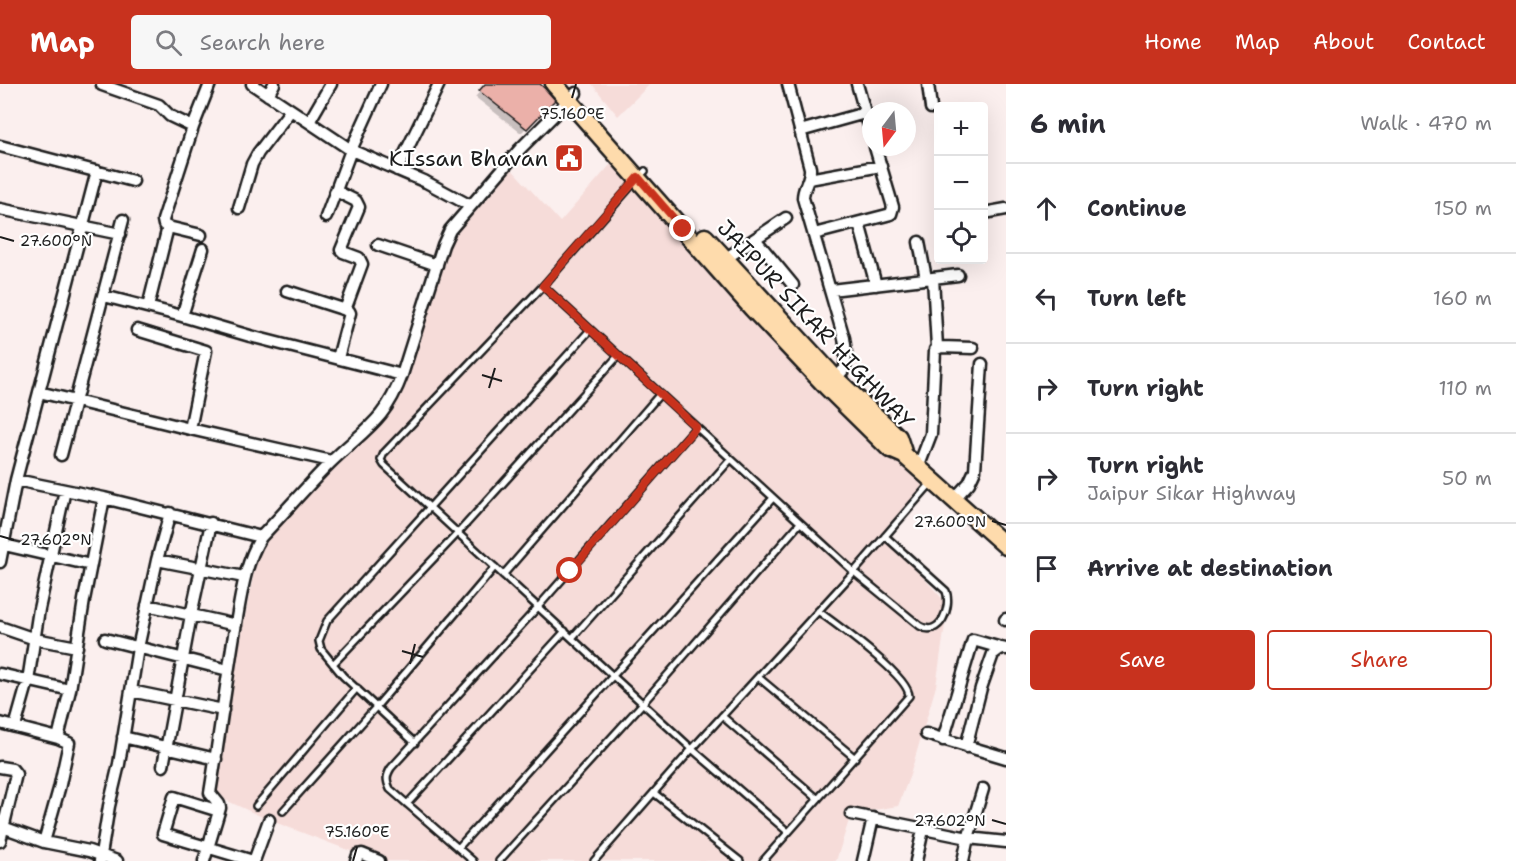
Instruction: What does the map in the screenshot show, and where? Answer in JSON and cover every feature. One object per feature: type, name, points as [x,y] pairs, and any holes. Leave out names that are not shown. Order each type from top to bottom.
[{"type":"main road","name":"JAIPUR SIKAR HIGHWAY","points":[[554,84],[571,92],[752,309],[832,383],[898,437],[904,455],[1006,546]]},
{"type":"main road","name":"JAIPUR SIKAR HIGHWAY","points":[[641,174],[725,259],[832,383]]},
{"type":"street","points":[[201,235],[168,227],[164,225],[163,220],[193,127],[210,84]]},
{"type":"street","points":[[252,84],[351,150],[469,205]]},
{"type":"street","points":[[268,95],[274,84]]},
{"type":"street","points":[[309,122],[331,84]]},
{"type":"street","points":[[326,217],[351,150],[381,84]]},
{"type":"street","points":[[397,170],[439,84]]},
{"type":"street","points":[[788,84],[810,168],[803,198],[831,290],[846,352],[844,368],[832,383]]},
{"type":"street","points":[[857,84],[862,102]]},
{"type":"street","points":[[928,84],[931,108]]},
{"type":"street","points":[[102,85],[159,105],[170,116],[193,127]]},
{"type":"street","points":[[204,861],[219,811],[219,804],[210,793],[244,577],[254,548],[261,537],[331,461],[374,424],[388,407],[395,395],[450,230],[469,205],[480,196],[571,92]]},
{"type":"street","points":[[239,208],[252,164],[291,110]]},
{"type":"street","points":[[800,131],[862,114]]},
{"type":"street","points":[[0,146],[133,181]]},
{"type":"street","points":[[814,234],[888,216],[893,211],[878,156]]},
{"type":"street","points":[[809,179],[881,166]]},
{"type":"street","points":[[0,562],[16,480],[97,171]]},
{"type":"street","points":[[336,191],[356,201],[359,207],[341,250],[359,258],[362,264],[345,310]]},
{"type":"street","points":[[988,212],[1006,209]]},
{"type":"street","points":[[0,210],[120,234]]},
{"type":"street","points":[[725,259],[786,218]]},
{"type":"street","points":[[61,456],[123,220]]},
{"type":"street","points":[[859,223],[876,285]]},
{"type":"street","points":[[148,307],[168,227]]},
{"type":"street","points":[[755,239],[793,285]]},
{"type":"street","points":[[918,468],[931,434],[934,353],[937,347],[929,278],[919,242]]},
{"type":"street","points":[[378,245],[437,264]]},
{"type":"street","points":[[182,316],[203,249]]},
{"type":"street","points":[[831,290],[958,274]]},
{"type":"street","points":[[287,291],[350,313],[338,357]]},
{"type":"street","points":[[104,296],[402,375]]},
{"type":"street","points":[[138,330],[206,351],[190,429]]},
{"type":"street","points":[[937,347],[973,348]]},
{"type":"street","points":[[954,499],[969,483],[975,470],[982,364]]},
{"type":"street","points":[[39,392],[331,461]]},
{"type":"street","points":[[16,480],[170,513],[261,537]]},
{"type":"street","points":[[15,727],[28,681],[39,609],[65,490]]},
{"type":"street","points":[[58,738],[70,690],[104,498]]},
{"type":"street","points":[[101,858],[138,648],[157,560],[170,513]]},
{"type":"street","points":[[163,766],[211,523]]},
{"type":"street","points":[[2,545],[91,565]]},
{"type":"street","points":[[157,560],[244,577]]},
{"type":"street","points":[[147,605],[236,625]]},
{"type":"street","points":[[0,627],[35,639],[77,647]]},
{"type":"street","points":[[105,639],[228,670]]},
{"type":"street","points":[[943,740],[973,640],[1004,649]]},
{"type":"street","points":[[966,747],[981,688],[993,654],[1004,649]]},
{"type":"street","points":[[0,674],[70,690]]},
{"type":"street","points":[[131,691],[223,710]]},
{"type":"street","points":[[0,723],[69,743],[44,842]]},
{"type":"street","points":[[926,734],[1006,758]]},
{"type":"street","points":[[123,736],[216,759]]},
{"type":"street","points":[[0,767],[12,769],[16,774],[0,841]]},
{"type":"street","points":[[963,861],[983,789]]},
{"type":"street","points":[[219,811],[174,797],[163,834],[254,861],[269,820]]},
{"type":"street","points":[[851,814],[911,825],[923,830],[1006,842]]},
{"type":"street","points":[[862,861],[873,818]]},
{"type":"street","points":[[2,826],[44,842],[89,851],[101,858],[117,861]]},
{"type":"street","points":[[916,861],[923,830]]},
{"type":"street","points":[[356,861],[358,855],[362,854],[379,861]]},
{"type":"lane","points":[[641,174],[543,286],[384,453],[381,460],[692,749],[788,832]]},
{"type":"lane","points":[[543,286],[854,572],[920,626],[933,630],[939,625],[948,605],[946,591],[885,536]]},
{"type":"lane","points":[[415,743],[321,650],[319,641],[327,621],[590,330]]},
{"type":"lane","points":[[333,664],[458,533],[618,356]]},
{"type":"lane","points":[[503,575],[660,394]]},
{"type":"lane","points":[[473,861],[390,789],[386,782],[387,775],[696,427]]},
{"type":"lane","points":[[572,638],[731,459]]},
{"type":"lane","points":[[594,861],[933,481]]},
{"type":"lane","points":[[458,848],[773,498]]},
{"type":"lane","points":[[499,861],[643,704],[800,523]]},
{"type":"lane","points":[[283,811],[377,706],[495,567]]},
{"type":"lane","points":[[763,861],[906,701],[909,690],[897,673],[819,611]]},
{"type":"lane","points":[[407,804],[565,631]]},
{"type":"lane","points":[[758,677],[855,758]]},
{"type":"lane","points":[[256,806],[357,688]]},
{"type":"lane","points":[[722,716],[818,799]]},
{"type":"lane","points":[[654,793],[740,861]]},
{"type":"lane","points":[[599,856],[606,861]]},
{"type":"shaded area","points":[[592,84],[650,84],[618,116]]},
{"type":"shaded area","points":[[618,156],[933,481],[886,536],[948,605],[936,686],[910,775],[898,806],[851,814],[836,861],[377,861],[269,820],[210,793],[261,537],[388,407],[450,230],[507,164],[560,222]]},
{"type":"building","points":[[485,84],[540,84],[556,99],[527,129],[479,91]]},
{"type":"place","name":"KIssan Bhavan","points":[[569,158]]},
{"type":"route","points":[[570,571],[696,427],[543,286],[638,177],[683,229]]}]
